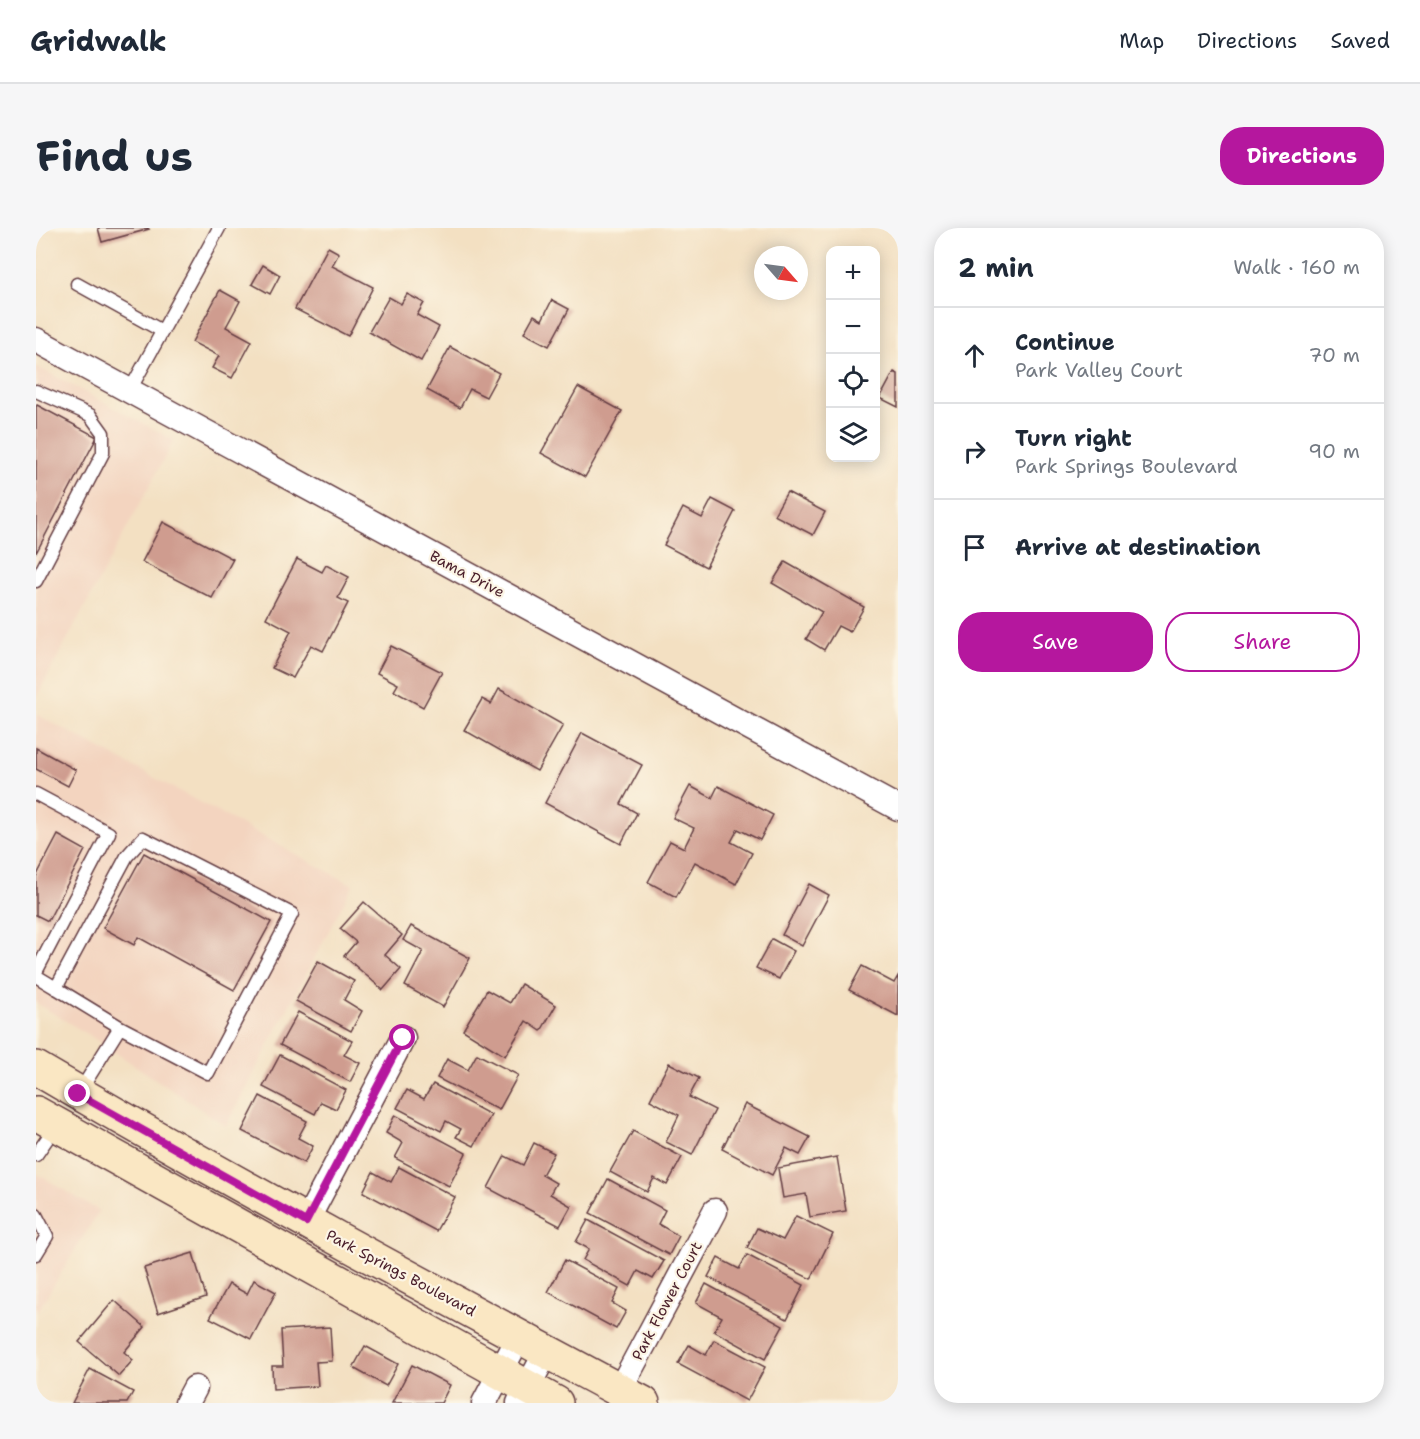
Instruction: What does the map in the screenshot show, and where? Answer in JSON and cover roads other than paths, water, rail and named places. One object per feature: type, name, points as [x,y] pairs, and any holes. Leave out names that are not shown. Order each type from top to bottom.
[{"type":"main road","name":"Park Springs Boulevard","points":[[36,1068],[306,1222],[631,1397]]},
{"type":"main road","points":[[78,1094],[46,1119],[515,1388],[556,1403]]},
{"type":"street","name":"Bama Drive","points":[[36,340],[898,808]]},
{"type":"street","points":[[306,1222],[403,1038]]},
{"type":"street","name":"Park Flower Court","points":[[631,1397],[715,1211]]},
{"type":"street","points":[[484,1403],[515,1388],[533,1344]]},
{"type":"lane","points":[[130,390],[219,228]]},
{"type":"lane","points":[[76,284],[162,331]]},
{"type":"lane","points":[[36,391],[90,415],[103,433],[103,453],[36,580]]},
{"type":"lane","points":[[36,794],[110,833],[36,974],[56,987],[120,1027],[208,1073],[292,914],[144,838],[127,856],[56,987]]},
{"type":"lane","points":[[78,1094],[120,1027]]},
{"type":"lane","points":[[36,1155],[46,1119]]},
{"type":"lane","points":[[36,1215],[47,1236],[36,1254]]}]
